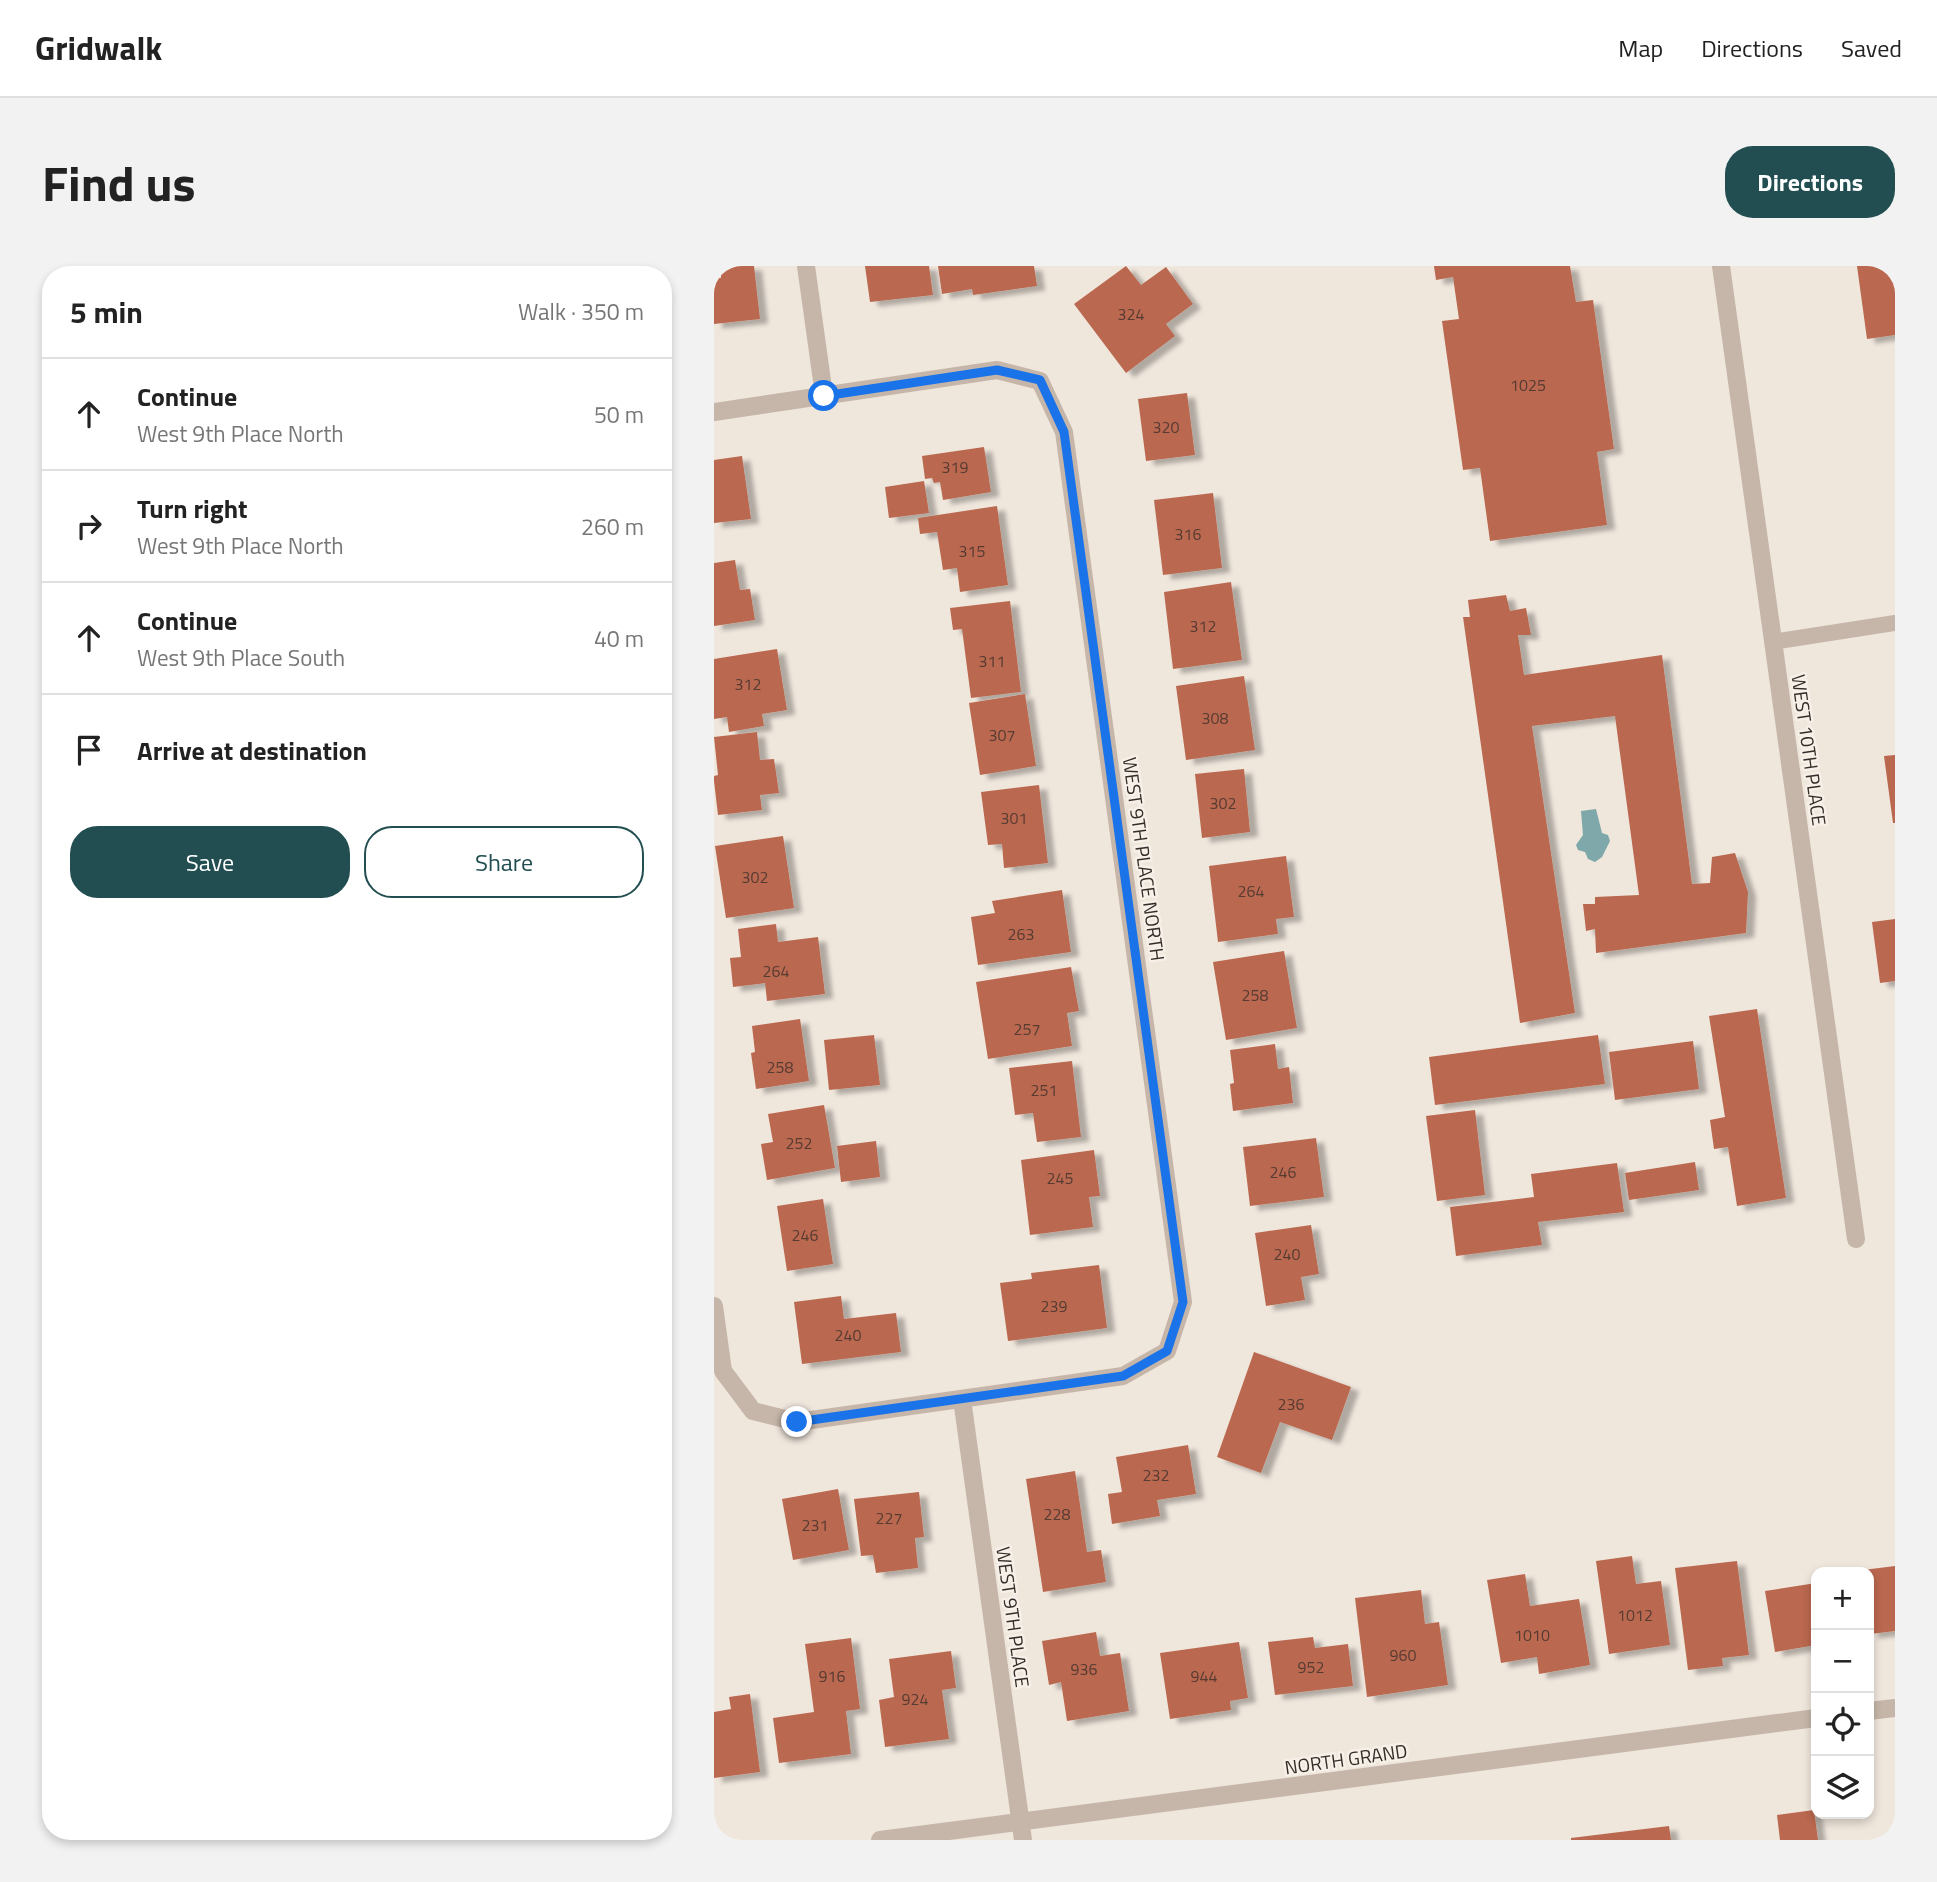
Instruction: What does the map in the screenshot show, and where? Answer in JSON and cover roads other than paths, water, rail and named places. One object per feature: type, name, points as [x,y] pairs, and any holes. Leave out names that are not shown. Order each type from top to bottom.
[{"type":"street","points":[[714,412],[824,396],[806,266]]},
{"type":"street","name":"WEST 10TH PLACE","points":[[1721,266],[1856,1239]]},
{"type":"street","name":"WEST 9TH PLACE NORTH","points":[[824,396],[997,370],[1040,380],[1064,432],[1070,474],[1183,1302],[1167,1351],[1123,1376],[962,1399]]},
{"type":"street","points":[[714,1306],[723,1371],[753,1411],[797,1422],[962,1399]]},
{"type":"street","name":"WEST 9TH PLACE","points":[[962,1399],[1021,1831]]},
{"type":"street","points":[[1874,1710],[1895,1708]]},
{"type":"street","name":"NORTH GRAND","points":[[880,1840],[1021,1831],[1811,1719]]},
{"type":"lane","points":[[1773,642],[1895,623]]},
{"type":"water","points":[[1596,809],[1602,833],[1608,835],[1610,841],[1602,857],[1595,862],[1588,859],[1585,852],[1578,850],[1576,845],[1583,835],[1581,811]]}]
